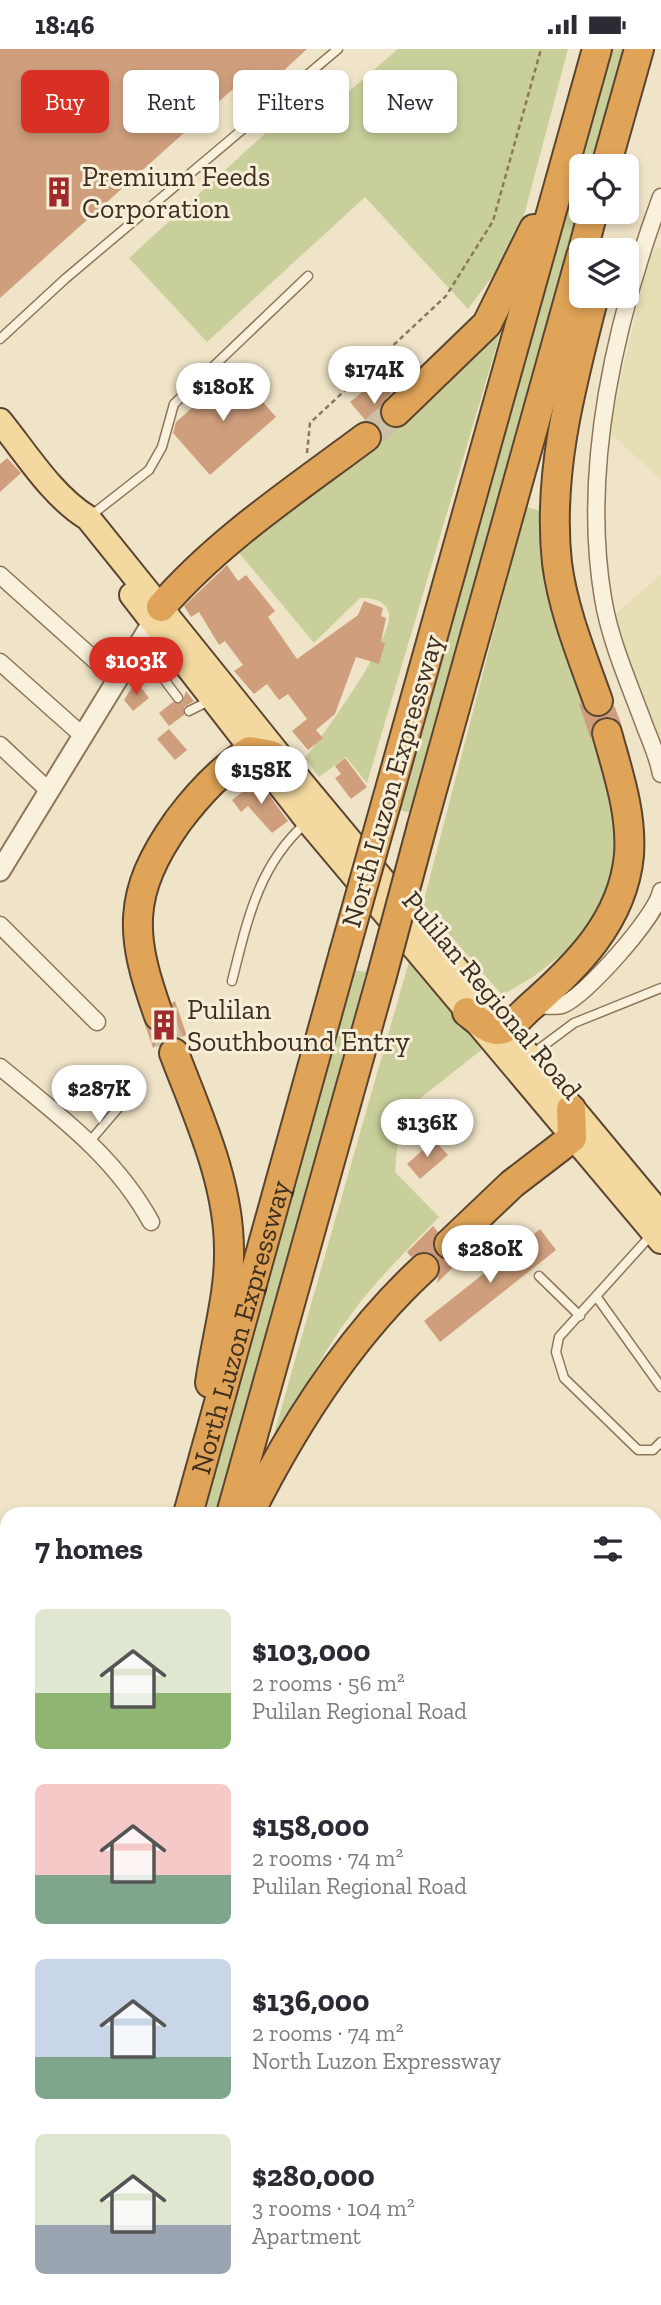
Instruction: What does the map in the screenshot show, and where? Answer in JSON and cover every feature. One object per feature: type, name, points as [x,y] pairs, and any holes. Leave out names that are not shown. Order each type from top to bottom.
[{"type":"highway","name":"North Luzon Expressway","points":[[191,1503],[597,49]]},
{"type":"highway","points":[[609,154],[639,49]]},
{"type":"highway","points":[[396,412],[487,324],[541,213],[558,192]]},
{"type":"highway","name":"North Luzon Expressway","points":[[233,1507],[569,299]]},
{"type":"highway","points":[[591,308],[556,467],[554,523],[557,566],[567,610],[597,701]]},
{"type":"highway","points":[[156,615],[186,578],[220,548],[366,437]]},
{"type":"highway","points":[[467,1012],[492,1029],[506,1028],[566,975],[597,941],[613,912],[629,856],[629,820],[607,733]]},
{"type":"highway","points":[[159,1016],[141,967],[137,913],[141,888],[165,840],[186,810],[227,765],[250,751],[271,755],[286,764]]},
{"type":"highway","points":[[174,1053],[220,1185],[229,1252],[191,1503]]},
{"type":"highway","points":[[449,1244],[504,1192],[572,1138],[570,1109]]},
{"type":"highway","points":[[253,1507],[268,1475],[348,1350],[400,1290],[424,1268]]},
{"type":"main road","name":"Pulilan Regional Road","points":[[0,421],[82,517],[156,615],[286,764],[506,1028],[570,1109],[658,1230]]},
{"type":"main road","name":"Pulilan Regional Road","points":[[156,615],[169,645],[307,821],[572,1138],[658,1230]]},
{"type":"street","points":[[661,197],[641,248],[620,327],[597,488],[598,555],[603,599],[614,640],[661,774]]},
{"type":"street","points":[[0,575],[117,680]]},
{"type":"street","points":[[0,871],[17,848],[48,790],[156,615]]},
{"type":"street","points":[[0,662],[82,735]]},
{"type":"street","points":[[0,745],[48,790]]},
{"type":"street","points":[[532,1006],[562,1005],[607,968],[643,923],[661,891]]},
{"type":"street","points":[[0,925],[97,1021]]},
{"type":"street","points":[[0,1067],[90,1141],[118,1170],[151,1222]]},
{"type":"lane","points":[[0,338],[65,279],[338,49]]},
{"type":"lane","points":[[82,517],[149,470],[162,447],[174,404],[308,276]]},
{"type":"lane","points":[[169,645],[166,682],[178,698]]},
{"type":"lane","points":[[189,711],[211,700]]},
{"type":"lane","points":[[232,981],[246,924],[262,878],[280,848],[307,821]]},
{"type":"lane","points":[[529,1057],[574,1023],[661,988]]},
{"type":"lane","points":[[90,1141],[127,1098]]},
{"type":"lane","points":[[658,1230],[559,1337],[556,1352],[564,1378],[638,1450],[653,1450],[661,1442]]},
{"type":"lane","points":[[540,1276],[580,1316]]},
{"type":"lane","points":[[596,1296],[661,1387]]},
{"type":"path","points":[[303,484],[310,423],[446,296],[493,221],[541,49]]},
{"type":"shaded area","points":[[661,247],[661,480],[609,432],[650,252]]},
{"type":"shaded area","points":[[661,574],[661,750],[609,620]]},
{"type":"green space","points":[[398,49],[568,49],[525,212],[505,260],[468,309],[365,197],[207,342],[129,258],[266,133],[349,133],[349,91],[363,79],[363,133],[457,133],[457,70],[374,70]]},
{"type":"green space","points":[[609,49],[625,49],[596,154],[580,154]]},
{"type":"green space","points":[[569,194],[569,224],[577,224],[573,238],[569,238],[569,251],[411,813],[399,810]]},
{"type":"green space","points":[[490,322],[503,324],[367,783],[346,757],[319,777],[305,758],[340,710],[380,645],[387,627],[388,610],[378,601],[360,598],[314,643],[230,542],[377,445],[449,380]]},
{"type":"green space","points":[[526,507],[545,512],[552,578],[612,774],[619,823],[615,869],[601,904],[569,949],[533,977],[502,995],[423,904]]},
{"type":"green space","points":[[412,951],[489,1044],[400,1114],[395,1172],[439,1217],[352,1313],[306,1386],[266,1462]]},
{"type":"green space","points":[[353,970],[366,972],[220,1507],[203,1507]]},
{"type":"building","name":"Premium Feeds Corporation","points":[[0,49],[307,49],[284,70],[233,70],[233,89],[219,102],[219,70],[123,70],[123,133],[184,133],[0,298]]},
{"type":"building","points":[[235,370],[276,417],[210,475],[173,433],[176,422]]},
{"type":"building","points":[[379,378],[391,393],[380,407],[380,417],[385,424],[398,428],[383,441],[379,427],[366,421],[350,402]]},
{"type":"building","points":[[7,458],[21,473],[0,492],[0,464]]},
{"type":"building","points":[[227,565],[238,581],[246,575],[275,611],[268,617],[297,659],[358,615],[364,601],[383,608],[381,616],[386,618],[381,642],[385,643],[379,664],[356,657],[335,714],[316,730],[323,738],[308,750],[292,731],[307,719],[288,694],[279,700],[267,684],[254,694],[234,671],[243,665],[225,641],[219,645],[199,612],[191,617],[184,606]]},
{"type":"building","points":[[136,681],[149,698],[133,711],[124,700]]},
{"type":"building","points":[[186,691],[194,701],[184,707],[184,715],[169,726],[159,713],[173,702],[182,703]]},
{"type":"building","points":[[581,703],[587,713],[596,717],[610,712],[614,705],[622,726],[612,717],[602,717],[591,728],[591,740],[579,704]]},
{"type":"building","points":[[169,729],[187,750],[175,760],[157,739]]},
{"type":"building","points":[[345,758],[367,787],[351,799],[335,778],[341,774],[335,766]]},
{"type":"building","points":[[258,780],[288,821],[272,833],[248,806],[241,812],[232,800]]},
{"type":"building","points":[[175,1001],[187,1036],[169,1037],[153,1048],[144,1022],[156,1032],[171,1027],[175,1019],[172,1003]]},
{"type":"building","points":[[434,1140],[448,1155],[420,1179],[407,1164]]},
{"type":"building","points":[[433,1226],[438,1232],[433,1247],[438,1256],[445,1260],[463,1257],[437,1283],[440,1265],[436,1257],[421,1252],[411,1257],[407,1252]]},
{"type":"building","points":[[540,1229],[556,1250],[440,1342],[424,1321]]},
{"type":"tunnel","points":[[366,437],[396,412]]},
{"type":"tunnel","points":[[159,1016],[174,1053]]},
{"type":"place","name":"Premium Feeds Corporation","points":[[59,192]]},
{"type":"place","name":"Pulilan Southbound Entry","points":[[164,1025]]}]
